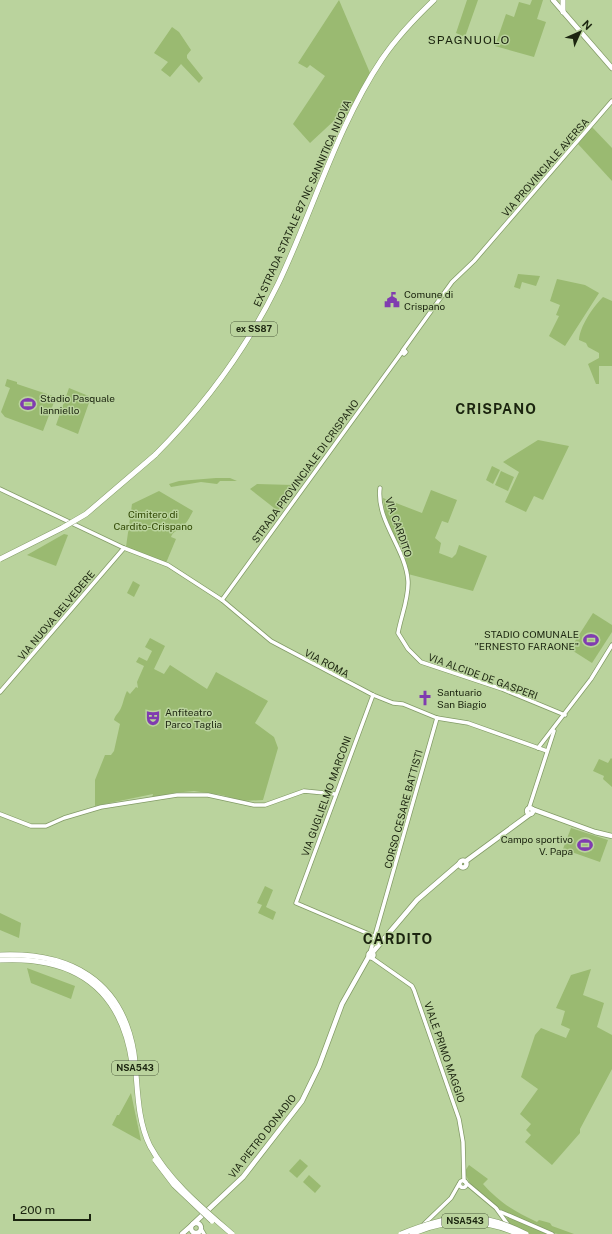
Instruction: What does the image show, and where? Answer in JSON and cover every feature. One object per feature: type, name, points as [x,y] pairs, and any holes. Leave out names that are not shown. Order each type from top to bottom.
[{"type":"highway","name":"EX STRADA STATALE 87 NC SANNITICA NUOVA","points":[[0,559],[62,528],[86,514],[156,455],[200,408],[235,361],[278,283],[359,99],[382,59],[395,40],[434,0]]},
{"type":"highway","points":[[563,0],[563,12]]},
{"type":"highway","name":"NSA543","points":[[0,955],[37,956],[63,962],[88,975],[107,991],[117,1006],[127,1026],[134,1052],[142,1121],[150,1145],[160,1161],[179,1185],[203,1209],[232,1234]]},
{"type":"highway","name":"NSA543","points":[[0,960],[35,960],[68,969],[92,983],[108,999],[120,1020],[128,1042],[140,1122],[149,1148],[158,1165],[174,1185],[200,1211],[227,1234]]},
{"type":"highway","name":"NSA543","points":[[400,1234],[443,1219],[466,1217],[501,1223],[526,1234]]},
{"type":"highway","name":"NSA543","points":[[411,1234],[440,1224],[460,1221],[501,1226],[518,1234]]},
{"type":"main road","points":[[553,0],[612,68]]},
{"type":"main road","points":[[530,812],[611,836]]},
{"type":"main road","name":"VIA PIETRO DONADIO","points":[[182,1234],[244,1177],[302,1101],[319,1066],[342,1004],[372,956],[417,900],[454,869],[461,865],[466,866],[466,862],[530,812]]},
{"type":"main road","points":[[202,1215],[202,1230]]},
{"type":"main road","points":[[198,1224],[202,1230],[195,1234],[191,1230],[192,1225],[198,1224]]},
{"type":"street","name":"VIA PROVINCIALE AVERSA","points":[[474,261],[612,101]]},
{"type":"street","name":"STRADA PROVINCIALE DI CRISPANO","points":[[222,600],[403,351],[446,289],[463,270],[474,261]]},
{"type":"street","name":"VIA CARDITO","points":[[380,488],[382,507],[406,572]]},
{"type":"street","name":"VIA ROMA","points":[[0,489],[124,548],[168,565],[222,600],[271,641],[373,695],[393,703],[403,704],[437,718],[468,723],[547,751]]},
{"type":"street","name":"VIA NUOVA BELVEDERE","points":[[0,692],[124,548]]},
{"type":"street","name":"VIA ALCIDE DE GASPERI","points":[[406,572],[408,581],[407,593],[398,632],[414,656],[429,665],[502,689],[565,715]]},
{"type":"street","points":[[538,748],[565,715],[612,645]]},
{"type":"street","name":"VIA GUGLIELMO MARCONI","points":[[373,695],[296,902],[376,937]]},
{"type":"street","name":"CORSO CESARE BATTISTI","points":[[372,956],[437,718]]},
{"type":"street","points":[[530,812],[555,728]]},
{"type":"street","points":[[547,737],[550,736],[551,740]]},
{"type":"street","points":[[0,814],[31,826],[42,827],[101,807],[177,795],[208,795],[254,805],[265,804],[304,791],[335,794]]},
{"type":"street","name":"VIALE PRIMO MAGGIO","points":[[372,956],[414,990],[459,1119],[463,1142],[462,1182],[464,1187]]},
{"type":"street","points":[[462,1182],[464,1187]]},
{"type":"street","points":[[411,1234],[437,1212],[462,1182]]},
{"type":"street","points":[[462,1182],[479,1193],[496,1208],[504,1217],[512,1234]]},
{"type":"street","points":[[455,1190],[464,1187],[479,1193]]},
{"type":"street","points":[[496,1208],[505,1214],[552,1234]]},
{"type":"green space","points":[[339,0],[370,73],[348,115],[341,110],[338,117],[310,143],[293,124],[325,76],[310,65],[307,68],[298,63]]},
{"type":"green space","points":[[467,0],[478,0],[465,37],[456,33]]},
{"type":"green space","points":[[532,0],[543,0],[537,19],[546,22],[534,57],[495,46],[506,14],[514,17],[519,2],[530,5]]},
{"type":"green space","points":[[172,27],[179,32],[191,50],[187,55],[187,58],[203,78],[199,83],[181,64],[170,77],[161,70],[168,62],[154,53]]},
{"type":"green space","points":[[592,127],[612,148],[612,181],[578,144]]},
{"type":"green space","points":[[518,274],[540,276],[536,286],[522,282],[520,289],[514,287]]},
{"type":"green space","points":[[557,279],[585,285],[599,293],[565,346],[549,336],[559,316],[556,315],[560,305],[550,301]]},
{"type":"green space","points":[[603,297],[612,301],[612,366],[599,366],[599,384],[596,384],[588,364],[599,358],[599,353],[588,347],[586,343],[579,340],[582,329],[588,317]]},
{"type":"green space","name":"Stadio Pasquale Ianniello","points":[[7,379],[17,382],[17,384],[56,397],[43,431],[5,417],[1,412],[10,388],[5,386]]},
{"type":"green space","points":[[69,388],[91,397],[78,434],[56,425]]},
{"type":"green space","points":[[538,440],[569,446],[543,500],[534,496],[526,512],[505,502],[519,472],[503,462]]},
{"type":"green space","points":[[492,466],[500,470],[493,484],[486,480]]},
{"type":"green space","points":[[501,471],[514,477],[508,491],[495,485]]},
{"type":"green space","points":[[230,478],[237,481],[220,481],[217,484],[201,482],[171,487],[169,484],[179,481]]},
{"type":"green space","points":[[257,484],[293,485],[295,487],[290,492],[284,506],[282,505],[278,511],[250,489]]},
{"type":"green space","points":[[431,490],[457,500],[448,523],[442,521],[435,538],[441,543],[439,553],[452,558],[456,554],[459,545],[487,556],[473,591],[408,574],[385,513],[383,498],[422,513]]},
{"type":"green space","name":"Cimitero di Cardito-Crispano","points":[[159,491],[193,511],[185,524],[172,535],[171,537],[176,539],[166,563],[126,547],[132,504]]},
{"type":"green space","points":[[64,534],[68,535],[56,566],[27,555]]},
{"type":"green space","points":[[133,581],[140,585],[134,597],[127,593]]},
{"type":"green space","name":"STADIO COMUNALE \"ERNESTO FARAONE\"","points":[[593,613],[612,625],[612,632],[592,663],[570,649]]},
{"type":"green space","points":[[150,638],[165,646],[154,669],[164,674],[170,665],[207,689],[216,672],[268,701],[255,723],[274,737],[278,748],[263,800],[243,801],[222,795],[194,791],[173,793],[152,798],[153,794],[95,806],[95,780],[105,755],[111,755],[114,751],[120,724],[114,720],[121,708],[127,691],[130,694],[136,687],[138,688],[137,682],[144,666],[136,662],[139,657],[147,661],[152,651],[145,647]]},
{"type":"green space","points":[[611,758],[612,787],[603,779],[604,776],[593,771],[599,759],[608,763]]},
{"type":"green space","name":"Campo sportivo V. Papa","points":[[571,828],[608,840],[600,862],[563,849]]},
{"type":"green space","points":[[265,886],[273,890],[266,907],[276,912],[273,920],[258,913],[262,905],[257,903]]},
{"type":"green space","points":[[0,913],[21,923],[19,938],[0,930]]},
{"type":"green space","points":[[27,968],[75,986],[71,999],[31,983]]},
{"type":"green space","points":[[591,969],[583,995],[604,1003],[597,1027],[612,1035],[612,1069],[580,1129],[580,1133],[552,1165],[525,1142],[531,1135],[526,1130],[531,1124],[520,1114],[538,1089],[521,1077],[535,1035],[541,1028],[566,1038],[570,1029],[561,1025],[565,1011],[556,1008],[571,975]]},
{"type":"green space","points":[[131,1093],[141,1141],[112,1125]]},
{"type":"green space","points":[[300,1159],[308,1166],[297,1178],[289,1171]]},
{"type":"green space","points":[[469,1165],[488,1179],[483,1184],[508,1206],[537,1222],[539,1220],[550,1223],[552,1226],[574,1234],[558,1234],[547,1231],[503,1211],[477,1191],[469,1181],[465,1171]]},
{"type":"green space","points":[[309,1175],[321,1186],[315,1193],[303,1182]]},
{"type":"green space","points":[[506,1216],[547,1234],[514,1234]]},
{"type":"place","name":"Comune di Crispano","points":[[392,300]]},
{"type":"place","name":"Stadio Pasquale Ianniello","points":[[28,404]]},
{"type":"place","name":"STADIO COMUNALE \"ERNESTO FARAONE\"","points":[[591,640]]},
{"type":"place","name":"Santuario San Biagio","points":[[425,698]]},
{"type":"place","name":"Anfiteatro Parco Taglia","points":[[153,718]]},
{"type":"place","name":"Campo sportivo V. Papa","points":[[585,845]]},
{"type":"district","name":"SPAGNUOLO","points":[[469,40]]},
{"type":"district","name":"CRISPANO","points":[[496,409]]},
{"type":"district","name":"CARDITO","points":[[398,939]]}]
